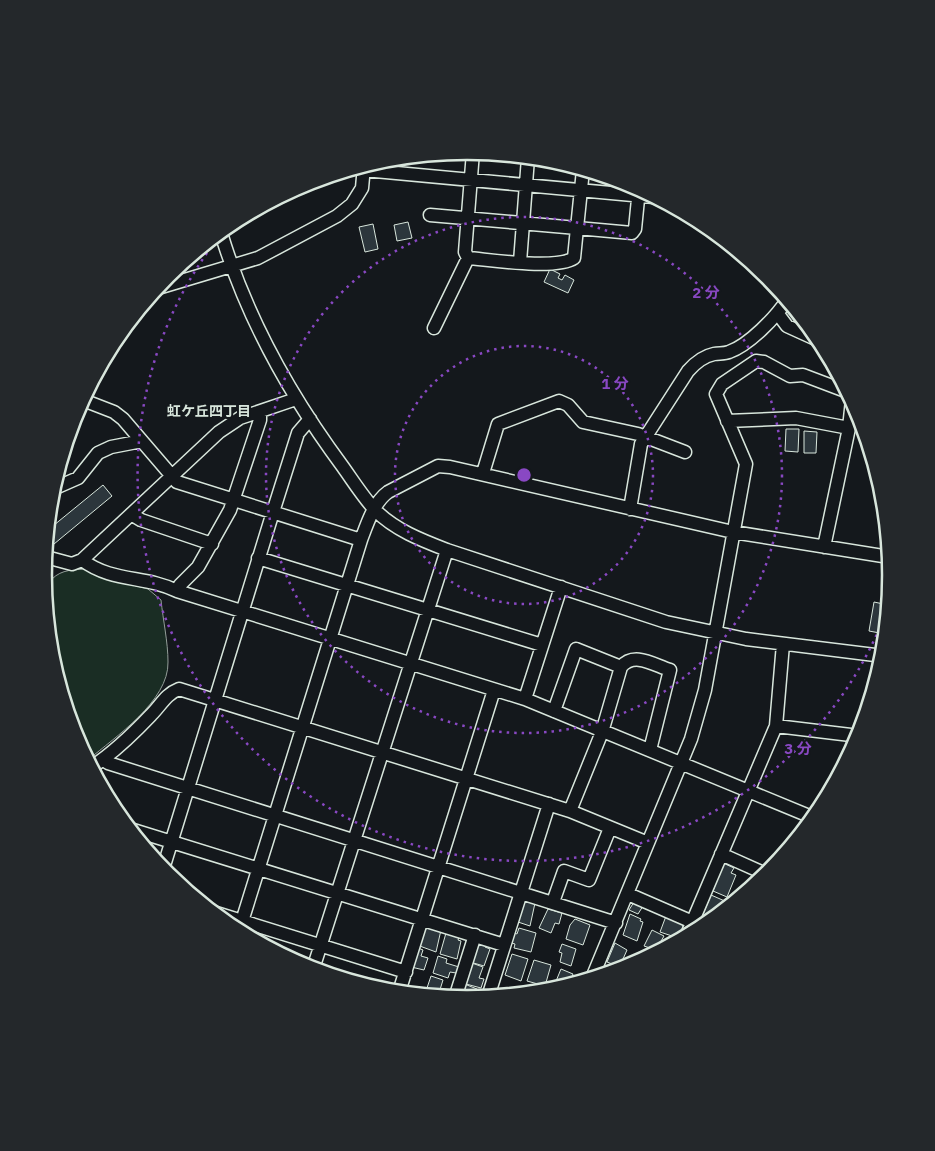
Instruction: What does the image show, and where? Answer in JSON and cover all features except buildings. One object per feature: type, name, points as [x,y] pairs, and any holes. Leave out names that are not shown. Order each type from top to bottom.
[{"type":"street","points":[[468,258],[465,252],[472,160]]},
{"type":"street","points":[[520,262],[528,165]]},
{"type":"street","points":[[380,170],[526,186],[625,191]]},
{"type":"street","points":[[172,284],[258,258],[338,216],[352,204],[362,188],[363,174]]},
{"type":"street","points":[[468,258],[550,264],[569,262],[574,258],[583,177]]},
{"type":"street","points":[[430,215],[632,233],[635,229],[638,197]]},
{"type":"street","points":[[223,240],[231,266],[248,304],[296,398],[375,510],[391,523],[419,539],[447,550],[666,622],[714,633],[783,644],[875,655]]},
{"type":"street","points":[[434,328],[468,258]]},
{"type":"street","points":[[630,509],[637,463],[645,437],[688,371],[697,362],[712,354],[735,350],[778,314],[783,306]]},
{"type":"street","points":[[778,314],[787,326],[805,334]]},
{"type":"street","points":[[735,350],[744,368]]},
{"type":"street","points":[[596,970],[700,714],[746,464],[716,394],[722,384],[756,361],[764,362],[790,376],[803,375],[838,388]]},
{"type":"street","points":[[53,559],[72,564],[82,560],[219,432],[240,418],[296,398]]},
{"type":"street","points":[[483,473],[498,424],[558,401],[568,405],[582,422],[645,437],[685,452]]},
{"type":"street","points":[[90,403],[114,412],[177,482],[361,540]]},
{"type":"street","points":[[177,591],[180,585],[198,567],[234,501],[260,420],[260,412]]},
{"type":"street","points":[[824,547],[850,415]]},
{"type":"street","points":[[727,421],[796,418],[849,428]]},
{"type":"street","points":[[166,860],[298,433],[310,419]]},
{"type":"street","points":[[63,485],[78,478],[98,453],[111,447],[142,441]]},
{"type":"street","points":[[241,923],[361,540],[382,496],[388,492],[438,466],[483,473],[733,532],[882,556]]},
{"type":"street","points":[[131,514],[141,520],[212,544]]},
{"type":"street","points":[[316,962],[447,550]]},
{"type":"street","points":[[258,558],[428,608],[542,645]]},
{"type":"street","points":[[82,560],[119,578],[149,581],[525,699],[807,815]]},
{"type":"street","points":[[525,699],[561,587]]},
{"type":"street","points":[[699,920],[721,854],[776,726],[783,644]]},
{"type":"street","points":[[554,711],[576,649],[621,667]]},
{"type":"street","points":[[570,811],[602,732],[621,667],[627,660],[634,658],[670,670],[650,750]]},
{"type":"street","points":[[97,763],[153,713],[170,692],[179,689],[187,690],[549,804],[648,843]]},
{"type":"street","points":[[401,985],[494,690]]},
{"type":"street","points":[[776,726],[851,735]]},
{"type":"street","points":[[103,759],[108,764],[616,923]]},
{"type":"street","points":[[490,990],[549,804]]},
{"type":"street","points":[[553,902],[564,871],[590,880],[610,828]]},
{"type":"street","points":[[142,832],[504,945]]},
{"type":"street","points":[[721,854],[760,870]]},
{"type":"street","points":[[628,894],[695,923]]},
{"type":"street","points":[[249,928],[321,946],[406,972]]},
{"type":"street","points":[[458,990],[475,935]]},
{"type":"green space","points":[[87,569],[117,581],[148,589],[161,600],[166,639],[168,662],[166,676],[160,691],[138,717],[93,755],[84,734],[67,683],[60,656],[53,603],[52,579],[64,572]]},
{"type":"district","name":"虹ケ丘四丁目","points":[[209,411]]}]
